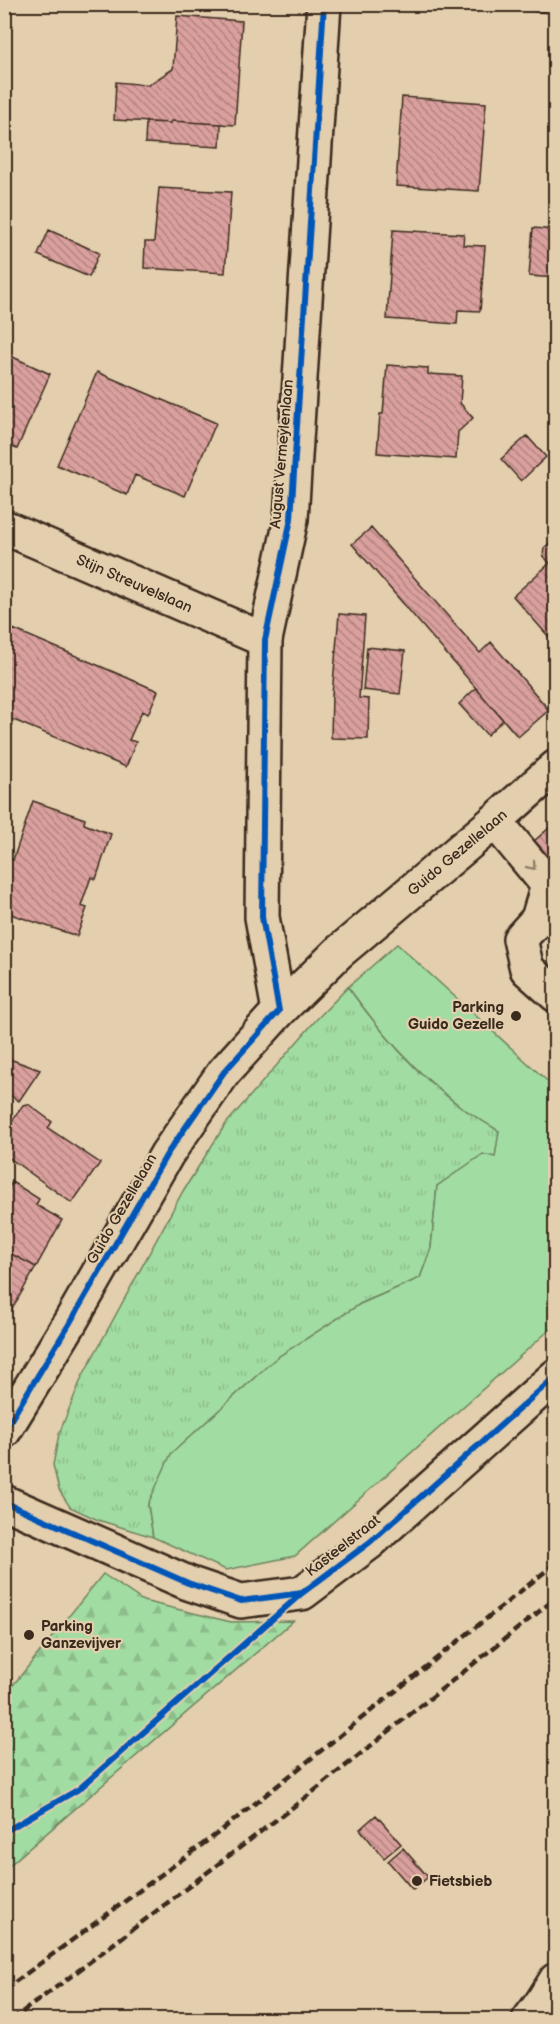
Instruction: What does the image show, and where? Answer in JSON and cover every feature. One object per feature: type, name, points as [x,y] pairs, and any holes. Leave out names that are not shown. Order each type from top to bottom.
[{"type":"street","name":"August Vermeylenlaan","points":[[279,1011],[262,917],[265,640],[291,519],[324,4]]},
{"type":"street","name":"Stijn Streuvelslaan","points":[[4,527],[265,640]]},
{"type":"street","name":"Guido Gezellelaan","points":[[4,1431],[69,1326],[167,1154],[224,1072],[279,1011],[339,952],[495,821],[555,767]]},
{"type":"street","points":[[495,821],[548,885],[550,898],[538,919],[520,939],[527,969],[555,995]]},
{"type":"street","name":"Kasteelstraat","points":[[4,1502],[188,1583],[241,1601],[302,1593],[370,1542],[555,1376]]},
{"type":"green space","points":[[397,944],[555,1088],[555,1325],[295,1556],[226,1570],[153,1537],[148,1504],[171,1454],[276,1358],[360,1304],[420,1278],[431,1248],[437,1186],[483,1154],[495,1157],[499,1131],[465,1109],[428,1080],[373,1020],[348,987]]},
{"type":"green space","points":[[348,987],[373,1020],[428,1080],[479,1119],[500,1131],[495,1157],[437,1186],[431,1248],[420,1278],[360,1304],[148,1504],[153,1537],[98,1520],[70,1507],[59,1490],[53,1465],[59,1434],[82,1377],[183,1191],[225,1125],[316,1020]]},
{"type":"green space","points":[[103,1574],[143,1601],[231,1622],[293,1621],[5,1869],[5,1695]]},
{"type":"building","points":[[484,4],[551,4],[550,13],[484,7]]},
{"type":"building","points":[[177,16],[242,21],[235,125],[114,120],[116,82],[148,85],[173,69]]},
{"type":"building","points":[[402,97],[486,103],[479,191],[396,186]]},
{"type":"building","points":[[171,121],[221,124],[220,147],[145,143],[146,122],[171,123]]},
{"type":"building","points":[[159,188],[231,192],[225,273],[144,268],[145,242],[154,242]]},
{"type":"building","points":[[533,228],[556,230],[556,278],[529,276]]},
{"type":"building","points":[[49,230],[99,253],[89,277],[38,255]]},
{"type":"building","points":[[393,230],[464,234],[463,245],[485,246],[480,311],[458,310],[457,324],[387,319]]},
{"type":"building","points":[[4,353],[50,374],[17,449],[4,444]]},
{"type":"building","points":[[387,365],[428,368],[428,374],[462,376],[460,403],[473,418],[458,432],[456,459],[377,453]]},
{"type":"building","points":[[97,372],[216,423],[185,496],[135,475],[127,495],[57,465]]},
{"type":"building","points":[[527,436],[546,457],[521,481],[501,459]]},
{"type":"building","points":[[371,528],[480,653],[491,642],[549,710],[518,737],[352,544]]},
{"type":"building","points":[[556,537],[556,645],[513,596],[550,563],[543,556],[544,548]]},
{"type":"building","points":[[339,614],[365,616],[359,698],[369,699],[368,739],[331,738]]},
{"type":"building","points":[[13,629],[158,691],[148,714],[142,711],[129,740],[136,742],[126,767],[4,716],[4,648]]},
{"type":"building","points":[[367,647],[405,651],[400,694],[363,690]]},
{"type":"building","points":[[476,688],[503,720],[487,735],[459,704]]},
{"type":"building","points":[[33,801],[85,819],[84,824],[111,834],[96,879],[91,877],[81,906],[87,908],[77,936],[4,912],[4,857],[13,860]]},
{"type":"building","points":[[556,822],[556,867],[533,842]]},
{"type":"building","points":[[4,1057],[40,1070],[19,1101],[4,1091]]},
{"type":"building","points":[[28,1104],[52,1122],[48,1128],[100,1163],[72,1203],[4,1154],[4,1125],[6,1123],[9,1125],[23,1105]]},
{"type":"building","points":[[12,1182],[39,1199],[36,1205],[62,1220],[36,1267],[4,1250],[4,1197]]},
{"type":"building","points":[[4,1250],[36,1267],[4,1323]]},
{"type":"building","points":[[376,1815],[401,1844],[384,1858],[360,1829]]},
{"type":"building","points":[[403,1848],[428,1877],[413,1890],[388,1861]]},
{"type":"railway","points":[[4,1990],[218,1833],[556,1563]]},
{"type":"railway","points":[[11,2020],[314,1791],[556,1598]]},
{"type":"cycle path","points":[[4,1431],[68,1326],[167,1154],[224,1072],[279,1011],[262,917],[265,640],[291,519],[324,4]]},
{"type":"cycle path","points":[[4,1832],[79,1789],[302,1593],[370,1542],[556,1376]]},
{"type":"cycle path","points":[[4,1502],[188,1583],[241,1601],[302,1593]]},
{"type":"place","name":"Parking Guido Gezelle","points":[[516,1016]]},
{"type":"place","name":"Parking Ganzevijver","points":[[29,1635]]},
{"type":"place","name":"Fietsbieb","points":[[417,1881]]}]
